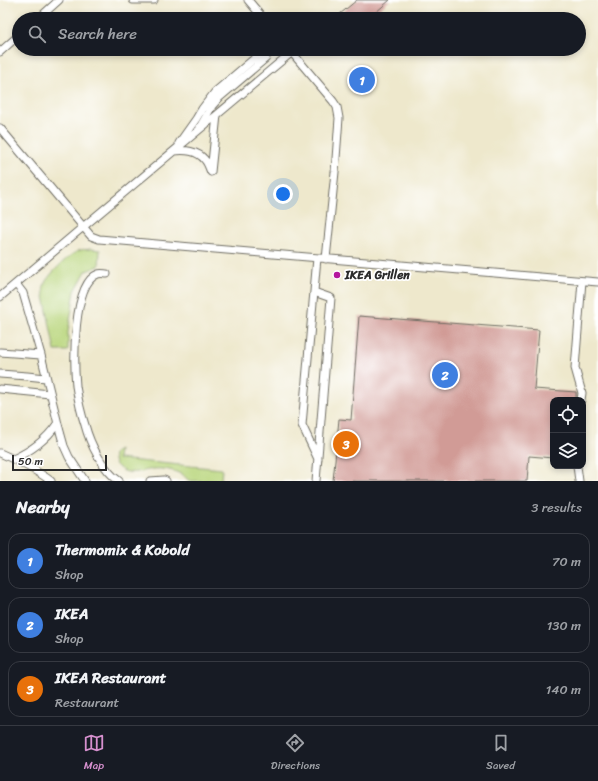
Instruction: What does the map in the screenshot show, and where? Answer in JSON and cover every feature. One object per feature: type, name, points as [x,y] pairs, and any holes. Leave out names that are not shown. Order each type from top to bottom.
[{"type":"lane","points":[[46,12],[59,0]]},
{"type":"lane","points":[[133,0],[154,0]]},
{"type":"lane","points":[[248,0],[258,12]]},
{"type":"lane","points":[[0,52],[12,41]]},
{"type":"lane","points":[[198,130],[212,106],[263,56]]},
{"type":"lane","points":[[173,151],[215,92],[263,56]]},
{"type":"lane","points":[[0,297],[217,115],[284,56]]},
{"type":"lane","points":[[294,56],[334,101],[338,113],[338,138],[326,259]]},
{"type":"lane","points":[[173,151],[186,150],[194,152],[205,160],[211,172],[217,115]]},
{"type":"lane","points":[[0,128],[91,236],[99,239],[598,282]]},
{"type":"lane","points":[[317,258],[302,425],[318,459]]},
{"type":"lane","points":[[107,274],[98,274],[90,281],[83,293],[75,336],[76,386],[84,424],[90,441],[107,470],[119,481]]},
{"type":"lane","points":[[581,397],[582,393],[575,368],[582,281]]},
{"type":"lane","points":[[16,284],[23,293],[41,355],[57,424],[64,446],[69,457],[85,481]]},
{"type":"lane","points":[[314,292],[331,298],[316,481]]},
{"type":"lane","points":[[0,352],[41,355]]},
{"type":"lane","points":[[0,374],[46,378]]},
{"type":"lane","points":[[0,389],[50,394]]},
{"type":"lane","points":[[13,459],[29,451],[45,440],[57,424]]},
{"type":"lane","points":[[0,453],[42,474],[51,481]]},
{"type":"lane","points":[[577,469],[578,481]]},
{"type":"lane","points":[[150,481],[166,481]]},
{"type":"green space","points":[[82,250],[100,250],[99,266],[86,271],[75,291],[68,332],[68,351],[55,351],[44,294],[44,285],[52,273],[72,255]]},
{"type":"green space","points":[[119,450],[118,459],[222,469],[221,481],[190,481],[181,474],[165,469],[128,472],[118,467],[115,462],[114,453]]},
{"type":"building","points":[[357,0],[390,0],[376,12],[342,12]]},
{"type":"building","points":[[358,71],[370,75],[365,89],[354,85]]},
{"type":"building","points":[[359,316],[539,330],[534,389],[576,392],[576,397],[550,397],[550,458],[529,456],[527,481],[333,481],[339,419],[351,420]]},
{"type":"place","name":"Thermomix & Kobold","points":[[362,80]]},
{"type":"place","name":"IKEA Grillen","points":[[337,275]]},
{"type":"place","name":"IKEA","points":[[445,375]]},
{"type":"place","name":"IKEA Restaurant","points":[[346,444]]}]
